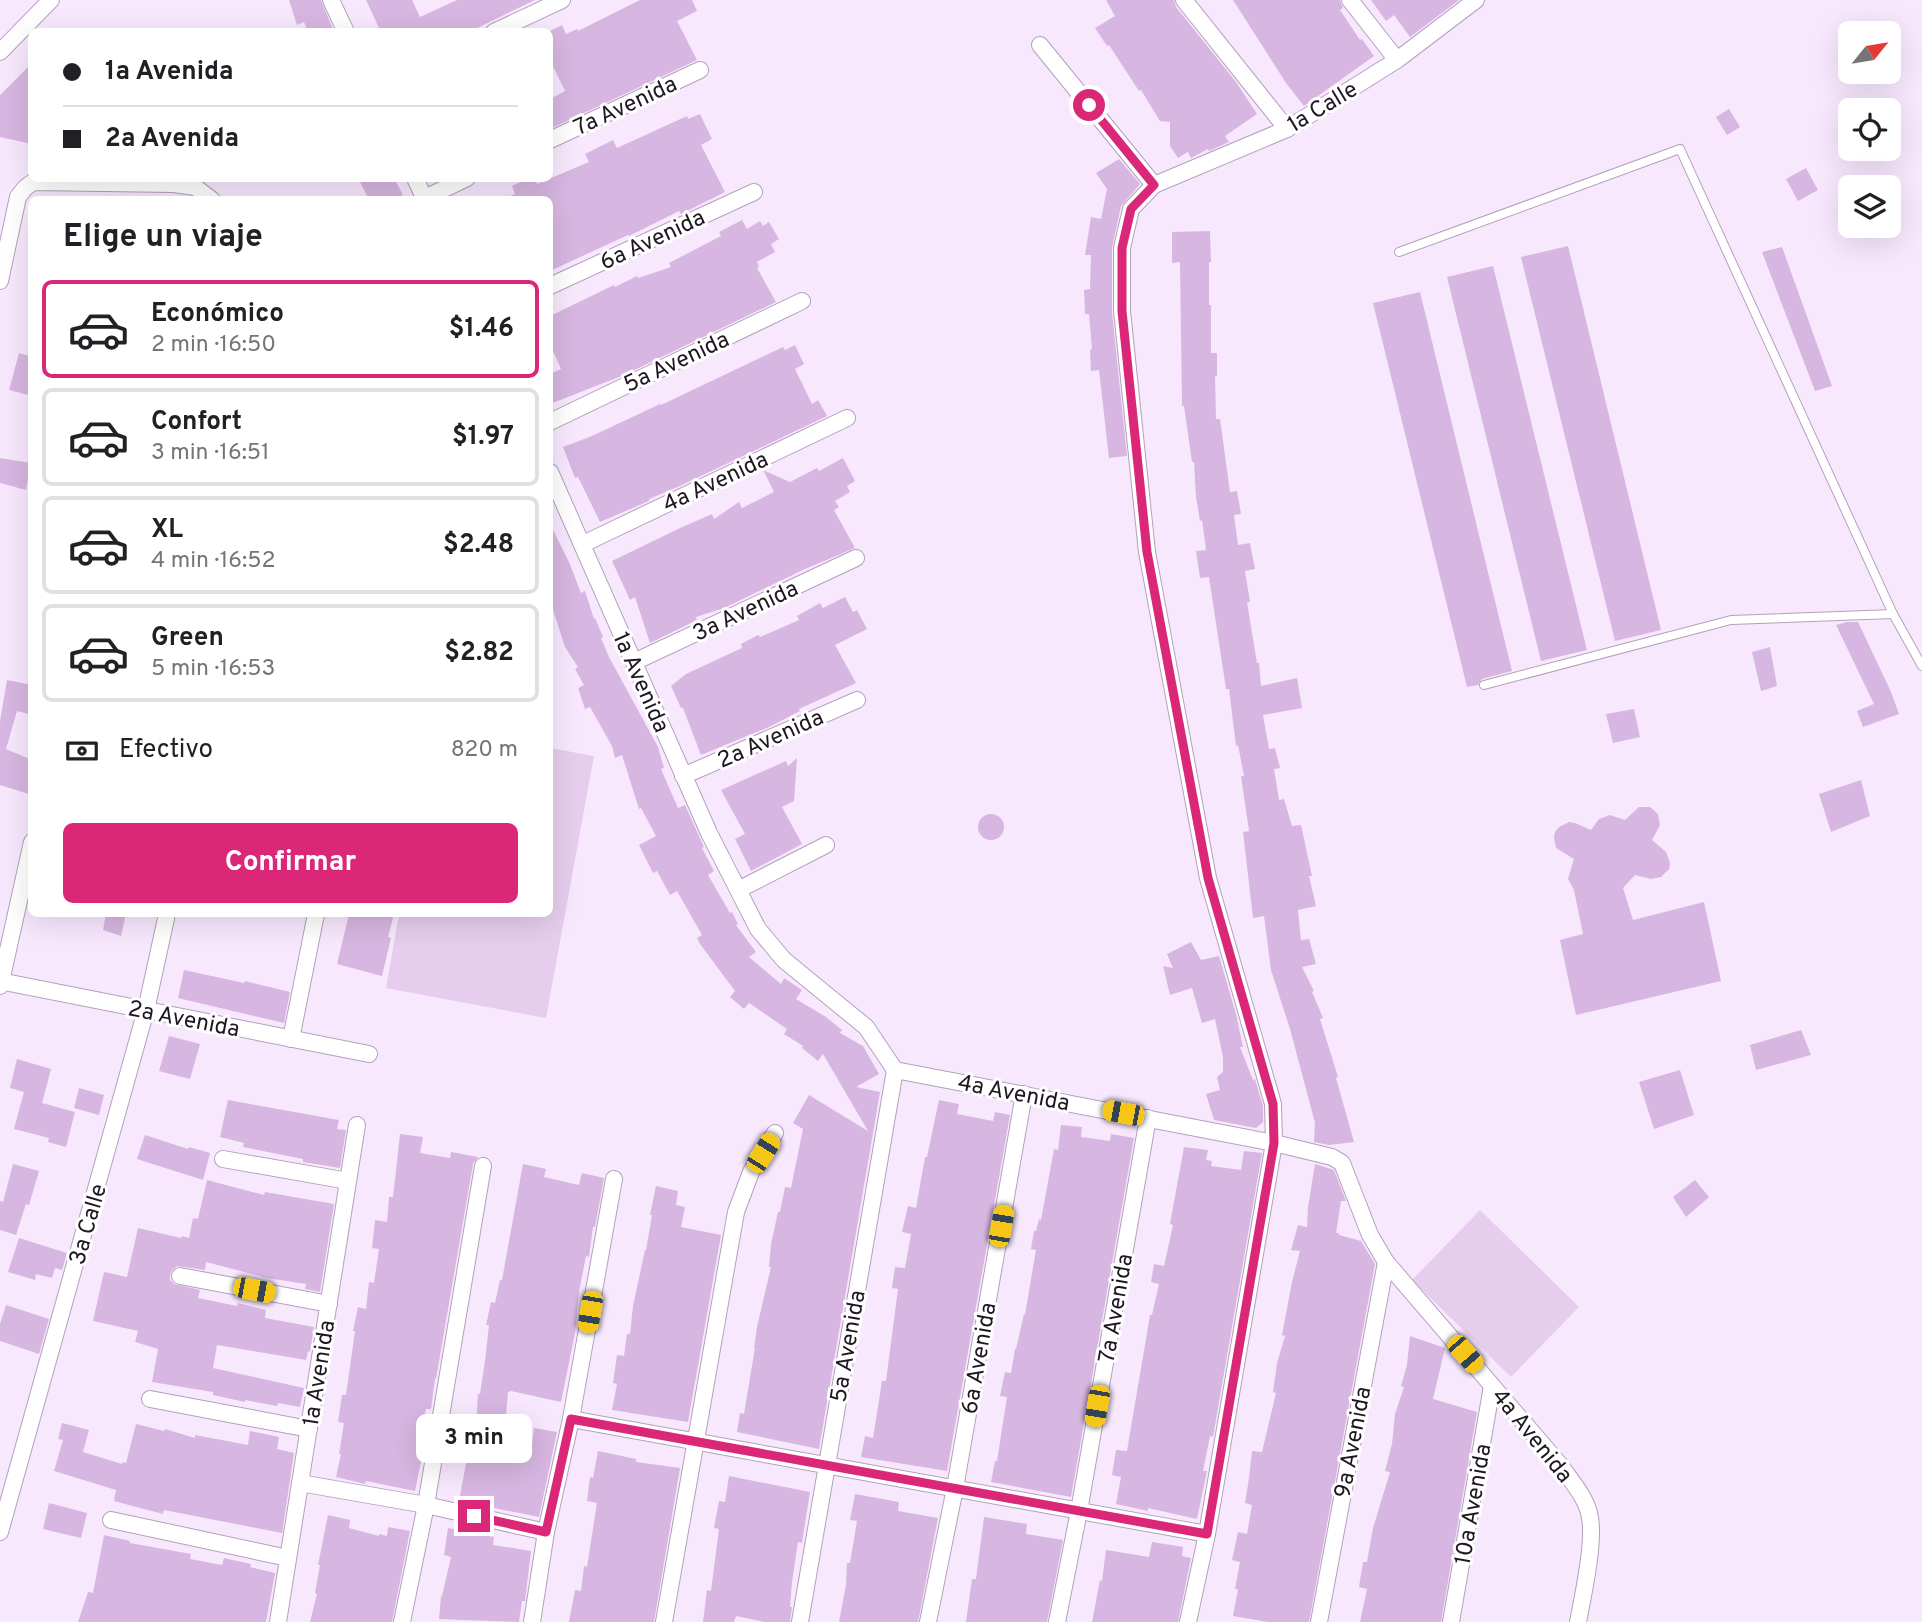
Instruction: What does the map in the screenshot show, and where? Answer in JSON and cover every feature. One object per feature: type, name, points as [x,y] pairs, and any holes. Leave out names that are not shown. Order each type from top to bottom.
[{"type":"street","points":[[0,52],[51,0]]},
{"type":"street","points":[[331,0],[344,28]]},
{"type":"street","points":[[502,28],[562,0]]},
{"type":"street","points":[[1185,0],[1287,129]]},
{"type":"street","points":[[1350,0],[1397,60]]},
{"type":"street","name":"1a Calle","points":[[1154,185],[1287,129],[1397,60],[1476,0]]},
{"type":"street","points":[[1040,45],[1154,185],[1131,209],[1122,248],[1122,311],[1147,552],[1208,878],[1273,1104],[1274,1143],[1207,1534],[1188,1622]]},
{"type":"street","name":"7a Avenida","points":[[553,139],[700,70]]},
{"type":"street","points":[[0,281],[18,198],[33,182],[173,192],[195,187],[209,196]]},
{"type":"street","points":[[431,196],[459,182]]},
{"type":"street","name":"6a Avenida","points":[[553,285],[754,192]]},
{"type":"street","name":"5a Avenida","points":[[553,421],[802,301]]},
{"type":"street","name":"4a Avenida","points":[[583,544],[848,418]]},
{"type":"street","name":"1a Avenida","points":[[553,479],[683,776],[758,929],[784,960],[866,1027],[895,1070]]},
{"type":"street","name":"3a Avenida","points":[[634,662],[856,558]]},
{"type":"street","name":"2a Avenida","points":[[683,776],[857,700]]},
{"type":"street","points":[[738,890],[826,845]]},
{"type":"street","points":[[0,983],[28,860]]},
{"type":"street","name":"3a Calle","points":[[0,1532],[146,1010],[166,917]]},
{"type":"street","points":[[291,1039],[315,917]]},
{"type":"street","name":"2a Avenida","points":[[0,983],[369,1054]]},
{"type":"street","name":"4a Avenida","points":[[895,1070],[1274,1143],[1332,1157],[1342,1163],[1370,1234],[1386,1262],[1561,1466],[1580,1493],[1590,1513],[1591,1538],[1578,1622]]},
{"type":"street","name":"5a Avenida","points":[[800,1622],[895,1070]]},
{"type":"street","name":"6a Avenida","points":[[928,1622],[955,1488],[1024,1094]]},
{"type":"street","name":"7a Avenida","points":[[1057,1622],[1148,1118]]},
{"type":"street","name":"1a Avenida","points":[[278,1622],[357,1125]]},
{"type":"street","points":[[664,1622],[736,1212],[751,1172],[775,1133]]},
{"type":"street","points":[[223,1159],[348,1181]]},
{"type":"street","points":[[402,1622],[426,1505],[483,1166]]},
{"type":"street","points":[[532,1622],[546,1532],[571,1419],[614,1179]]},
{"type":"street","name":"9a Avenida","points":[[1319,1622],[1386,1262]]},
{"type":"street","points":[[180,1276],[329,1304]]},
{"type":"street","name":"10a Avenida","points":[[1451,1622],[1492,1385]]},
{"type":"street","points":[[150,1399],[309,1429]]},
{"type":"street","points":[[571,1419],[1207,1534]]},
{"type":"street","points":[[300,1483],[426,1505],[546,1532]]},
{"type":"street","points":[[111,1520],[288,1558]]},
{"type":"lane","points":[[1399,252],[1680,149],[1893,614],[1922,666]]},
{"type":"lane","points":[[1484,685],[1731,620],[1893,614]]},
{"type":"shaded area","points":[[553,749],[594,756],[546,1018],[386,988],[398,917],[553,917]]},
{"type":"shaded area","points":[[1480,1210],[1579,1307],[1511,1377],[1412,1280]]},
{"type":"building","points":[[289,0],[321,0],[332,28],[306,28],[304,22],[297,25]]},
{"type":"building","points":[[366,0],[412,0],[420,17],[457,0],[535,0],[477,28],[379,28]]},
{"type":"building","points":[[640,0],[692,0],[697,11],[677,21],[697,60],[553,128],[553,97],[565,91],[553,66],[553,30],[562,25],[566,34],[577,29],[578,31]]},
{"type":"building","points":[[1106,0],[1174,0],[1176,7],[1236,82],[1257,114],[1225,136],[1229,142],[1191,158],[1188,152],[1178,158],[1170,146],[1170,122],[1160,121],[1141,90],[1139,91],[1095,28],[1115,16]]},
{"type":"building","points":[[1233,0],[1340,0],[1343,8],[1340,10],[1374,56],[1304,106],[1286,83]]},
{"type":"building","points":[[1371,0],[1459,0],[1410,37],[1394,15],[1386,21]]},
{"type":"building","points":[[28,67],[28,143],[0,137],[0,95]]},
{"type":"building","points":[[1729,109],[1740,127],[1727,135],[1716,117]]},
{"type":"building","points":[[700,114],[712,139],[701,145],[725,192],[553,270],[553,196],[511,196],[515,194],[512,186],[520,182],[553,182],[553,177],[589,162],[585,154],[613,140],[617,148],[687,116],[688,119]]},
{"type":"building","points":[[1119,159],[1140,184],[1121,206],[1112,248],[1112,312],[1127,456],[1109,458],[1099,370],[1091,371],[1089,314],[1085,314],[1084,290],[1090,289],[1091,255],[1085,255],[1091,217],[1101,219],[1107,189],[1096,173]]},
{"type":"building","points":[[1806,168],[1818,190],[1798,201],[1786,179]]},
{"type":"building","points":[[360,182],[396,182],[403,195],[401,196],[367,196]]},
{"type":"building","points":[[742,220],[747,229],[760,221],[763,226],[769,222],[779,239],[771,244],[775,252],[757,262],[757,268],[776,302],[624,375],[553,403],[553,373],[561,369],[553,351],[553,315],[614,285],[615,287],[637,276],[638,278],[671,267],[669,263],[721,236],[719,232]]},
{"type":"building","points":[[1210,231],[1209,305],[1211,353],[1217,353],[1216,419],[1220,419],[1230,492],[1237,491],[1241,514],[1234,515],[1238,545],[1250,543],[1255,569],[1245,571],[1250,602],[1247,602],[1261,686],[1297,678],[1302,708],[1263,715],[1269,749],[1275,748],[1280,768],[1274,769],[1279,800],[1284,799],[1292,826],[1301,825],[1312,876],[1309,876],[1316,906],[1298,910],[1301,940],[1309,939],[1316,964],[1302,967],[1323,1018],[1320,1019],[1354,1142],[1329,1145],[1314,1142],[1315,1123],[1271,970],[1264,916],[1253,918],[1243,832],[1249,831],[1241,776],[1244,776],[1238,745],[1236,746],[1209,577],[1200,578],[1196,551],[1206,550],[1196,497],[1194,462],[1182,406],[1180,262],[1172,263],[1172,232]]},
{"type":"building","points":[[1568,246],[1661,630],[1615,641],[1521,257]]},
{"type":"building","points":[[1782,247],[1832,386],[1815,391],[1762,252]]},
{"type":"building","points":[[1493,266],[1587,650],[1541,661],[1447,277]]},
{"type":"building","points":[[1420,292],[1512,671],[1482,679],[1478,685],[1467,687],[1373,303]]},
{"type":"building","points":[[795,345],[804,364],[795,369],[812,404],[818,400],[827,416],[600,522],[578,477],[575,478],[563,447],[661,405],[783,347],[785,350]]},
{"type":"building","points":[[19,353],[28,356],[28,395],[9,390]]},
{"type":"building","points":[[0,458],[28,463],[26,490],[0,483]]},
{"type":"building","points":[[843,458],[855,481],[847,486],[850,492],[835,501],[839,507],[834,510],[855,548],[724,608],[696,617],[697,620],[650,643],[635,597],[630,600],[612,561],[712,514],[714,519],[739,502],[742,508],[774,492],[763,470],[790,482]]},
{"type":"building","points":[[553,530],[581,593],[585,591],[609,657],[658,747],[664,768],[661,769],[678,808],[685,805],[704,847],[702,848],[714,871],[708,875],[730,913],[732,912],[738,924],[736,925],[756,952],[749,957],[781,984],[784,978],[802,990],[796,999],[826,1017],[842,1030],[840,1033],[863,1046],[879,1074],[856,1087],[880,1092],[819,1449],[737,1432],[740,1413],[744,1414],[757,1327],[771,1267],[771,1244],[785,1187],[791,1188],[803,1129],[793,1123],[809,1095],[868,1131],[823,1054],[818,1061],[802,1048],[803,1046],[784,1034],[787,1029],[749,1003],[744,1009],[730,997],[735,991],[700,944],[697,938],[702,935],[677,891],[670,895],[657,871],[653,873],[639,845],[656,836],[641,808],[639,809],[622,755],[615,758],[612,746],[590,707],[585,709],[578,688],[584,685],[575,669],[578,667],[565,647],[553,609]]},
{"type":"building","points":[[845,597],[853,612],[857,610],[867,629],[835,645],[856,683],[799,709],[800,711],[769,727],[701,755],[683,708],[671,686],[686,674],[742,648],[741,644],[758,635],[760,637],[799,620],[797,616],[820,603],[823,608]]},
{"type":"building","points":[[1858,622],[1899,714],[1863,727],[1857,711],[1874,704],[1836,625]]},
{"type":"building","points":[[1770,647],[1777,686],[1761,691],[1752,652]]},
{"type":"building","points":[[7,680],[28,684],[28,714],[17,711],[6,749],[28,758],[28,794],[0,785],[0,721]]},
{"type":"building","points":[[1634,709],[1640,737],[1613,743],[1606,714]]},
{"type":"building","points":[[797,758],[794,801],[782,807],[802,844],[751,871],[735,839],[745,834],[721,790],[786,761],[788,766]]},
{"type":"building","points":[[1861,780],[1870,816],[1831,832],[1819,794]]},
{"type":"building","points":[[1639,807],[1650,807],[1658,814],[1660,825],[1652,840],[1666,852],[1670,863],[1669,869],[1661,877],[1651,879],[1635,875],[1623,888],[1633,920],[1704,902],[1721,981],[1576,1015],[1560,940],[1583,934],[1574,890],[1568,879],[1574,859],[1556,848],[1555,832],[1569,822],[1591,830],[1599,819],[1610,815],[1625,820]]},
{"type":"building","points":[[991,814],[1000,818],[1004,827],[1000,836],[991,840],[982,836],[978,827],[982,818]]},
{"type":"building","points":[[105,917],[125,917],[121,936],[103,930]]},
{"type":"building","points":[[348,917],[393,917],[382,976],[337,964]]},
{"type":"building","points":[[1191,942],[1201,960],[1219,956],[1236,1014],[1243,1047],[1240,1047],[1253,1080],[1255,1079],[1263,1106],[1263,1122],[1256,1128],[1214,1120],[1206,1094],[1220,1090],[1217,1077],[1223,1072],[1223,1057],[1215,1019],[1202,1023],[1192,988],[1170,995],[1163,966],[1173,968],[1167,954]]},
{"type":"building","points":[[184,970],[290,992],[284,1023],[178,998]]},
{"type":"building","points":[[1801,1030],[1811,1055],[1756,1070],[1750,1045]]},
{"type":"building","points":[[169,1036],[200,1044],[190,1079],[159,1071]]},
{"type":"building","points":[[17,1059],[51,1069],[42,1103],[75,1112],[66,1147],[48,1142],[49,1138],[14,1129],[24,1092],[10,1088]]},
{"type":"building","points":[[1680,1070],[1694,1115],[1654,1129],[1639,1082]]},
{"type":"building","points":[[79,1088],[104,1095],[99,1115],[74,1108]]},
{"type":"building","points":[[228,1100],[339,1120],[337,1129],[346,1130],[340,1168],[243,1147],[244,1143],[220,1137]]},
{"type":"building","points":[[939,1100],[959,1104],[957,1114],[993,1121],[995,1112],[1010,1115],[947,1471],[861,1457],[865,1436],[873,1438],[882,1381],[886,1381],[898,1289],[892,1288],[895,1267],[905,1268],[911,1234],[902,1232],[908,1206],[916,1208]]},
{"type":"building","points":[[1061,1125],[1082,1127],[1081,1137],[1110,1141],[1111,1134],[1134,1138],[1071,1497],[991,1482],[1007,1397],[1000,1396],[1005,1372],[1011,1373],[1025,1315],[1036,1250],[1031,1249],[1034,1231],[1039,1219],[1041,1220],[1054,1149],[1058,1150]]},
{"type":"building","points":[[400,1134],[423,1137],[420,1153],[450,1158],[451,1152],[478,1157],[473,1164],[431,1409],[426,1409],[420,1441],[425,1442],[415,1491],[336,1477],[344,1423],[338,1422],[342,1395],[346,1395],[353,1331],[358,1307],[366,1309],[369,1282],[374,1283],[379,1249],[372,1248],[375,1220],[387,1222],[389,1197],[393,1197]]},
{"type":"building","points":[[145,1135],[210,1153],[203,1180],[137,1159]]},
{"type":"building","points":[[1184,1147],[1208,1150],[1206,1160],[1212,1161],[1211,1166],[1241,1170],[1244,1151],[1262,1153],[1213,1437],[1210,1436],[1203,1471],[1207,1471],[1197,1519],[1116,1504],[1121,1477],[1112,1475],[1116,1450],[1127,1451],[1150,1315],[1159,1284],[1151,1282],[1154,1264],[1164,1266]]},
{"type":"building","points":[[13,1164],[39,1171],[16,1235],[0,1230],[0,1201],[3,1202]]},
{"type":"building","points":[[523,1164],[546,1169],[544,1177],[579,1185],[582,1173],[604,1178],[589,1257],[586,1256],[579,1292],[575,1333],[561,1402],[508,1392],[504,1440],[532,1445],[534,1428],[557,1432],[539,1517],[459,1501],[476,1427],[478,1394],[489,1325],[486,1325],[491,1302],[495,1303],[502,1280]]},
{"type":"building","points":[[1315,1164],[1334,1170],[1346,1201],[1341,1201],[1336,1233],[1361,1241],[1375,1264],[1309,1622],[1268,1622],[1233,1616],[1240,1562],[1232,1560],[1238,1532],[1247,1534],[1252,1505],[1245,1503],[1252,1451],[1262,1452],[1276,1393],[1273,1392],[1277,1363],[1285,1336],[1282,1335],[1300,1251],[1291,1250],[1298,1225],[1307,1227]]},
{"type":"building","points":[[207,1180],[264,1195],[265,1192],[334,1204],[320,1292],[305,1289],[306,1284],[267,1278],[206,1262],[205,1270],[177,1266],[170,1275],[174,1284],[200,1290],[198,1298],[266,1310],[265,1318],[314,1327],[306,1360],[217,1345],[213,1368],[304,1388],[300,1407],[245,1402],[213,1395],[213,1392],[152,1382],[158,1349],[135,1342],[138,1331],[93,1321],[104,1272],[127,1277],[138,1228],[189,1238],[193,1218],[198,1219]]},
{"type":"building","points":[[1695,1180],[1709,1197],[1686,1217],[1673,1197]]},
{"type":"building","points":[[656,1186],[678,1191],[676,1205],[685,1207],[681,1227],[721,1235],[688,1422],[612,1410],[617,1384],[613,1383],[617,1355],[624,1356],[627,1334],[630,1334]]},
{"type":"building","points":[[19,1238],[67,1253],[62,1270],[55,1268],[52,1278],[36,1274],[35,1280],[8,1272]]},
{"type":"building","points":[[6,1305],[49,1319],[39,1354],[0,1341],[0,1324]]},
{"type":"building","points":[[1410,1336],[1445,1348],[1433,1399],[1477,1412],[1441,1622],[1360,1622],[1367,1589],[1359,1587],[1363,1562],[1367,1562],[1373,1528],[1390,1472],[1385,1471],[1392,1444],[1395,1414],[1404,1387],[1401,1386],[1407,1365]]},
{"type":"building","points":[[62,1423],[89,1430],[83,1452],[122,1464],[126,1463],[136,1424],[195,1438],[195,1435],[248,1445],[250,1431],[279,1437],[277,1449],[294,1453],[282,1533],[164,1510],[163,1514],[114,1501],[116,1490],[54,1471],[63,1440],[58,1439]]},
{"type":"building","points":[[598,1451],[636,1459],[636,1462],[680,1468],[654,1622],[569,1622],[575,1590],[581,1591],[584,1566],[587,1567],[597,1503],[587,1501],[590,1477],[593,1478]]},
{"type":"building","points":[[729,1476],[810,1492],[802,1543],[798,1542],[790,1622],[765,1622],[736,1616],[734,1622],[703,1622],[707,1590],[711,1591],[719,1529],[714,1528],[719,1501],[725,1502]]},
{"type":"building","points":[[855,1494],[899,1502],[898,1511],[938,1518],[918,1622],[839,1622],[847,1563],[850,1563],[857,1521],[850,1520]]},
{"type":"building","points":[[49,1503],[87,1513],[81,1538],[43,1529]]},
{"type":"building","points":[[328,1515],[350,1520],[349,1528],[379,1536],[387,1536],[388,1527],[410,1531],[392,1622],[310,1622],[317,1594],[318,1565]]},
{"type":"building","points":[[984,1517],[1027,1524],[1026,1534],[1063,1540],[1047,1622],[966,1622],[972,1579],[976,1579]]},
{"type":"building","points":[[448,1528],[494,1537],[493,1545],[531,1551],[525,1601],[522,1601],[519,1622],[439,1619],[441,1596],[451,1557],[444,1555]]},
{"type":"building","points":[[104,1535],[130,1543],[191,1554],[190,1559],[222,1565],[224,1558],[275,1573],[266,1622],[78,1622],[88,1592],[93,1593]]},
{"type":"building","points":[[1152,1542],[1183,1547],[1182,1556],[1191,1558],[1178,1622],[1092,1622],[1106,1550],[1149,1557]]},
{"type":"route","points":[[474,1516],[546,1532],[571,1419],[1207,1534],[1274,1143],[1273,1104],[1208,878],[1147,552],[1122,311],[1122,248],[1131,209],[1154,185],[1089,105]]}]
